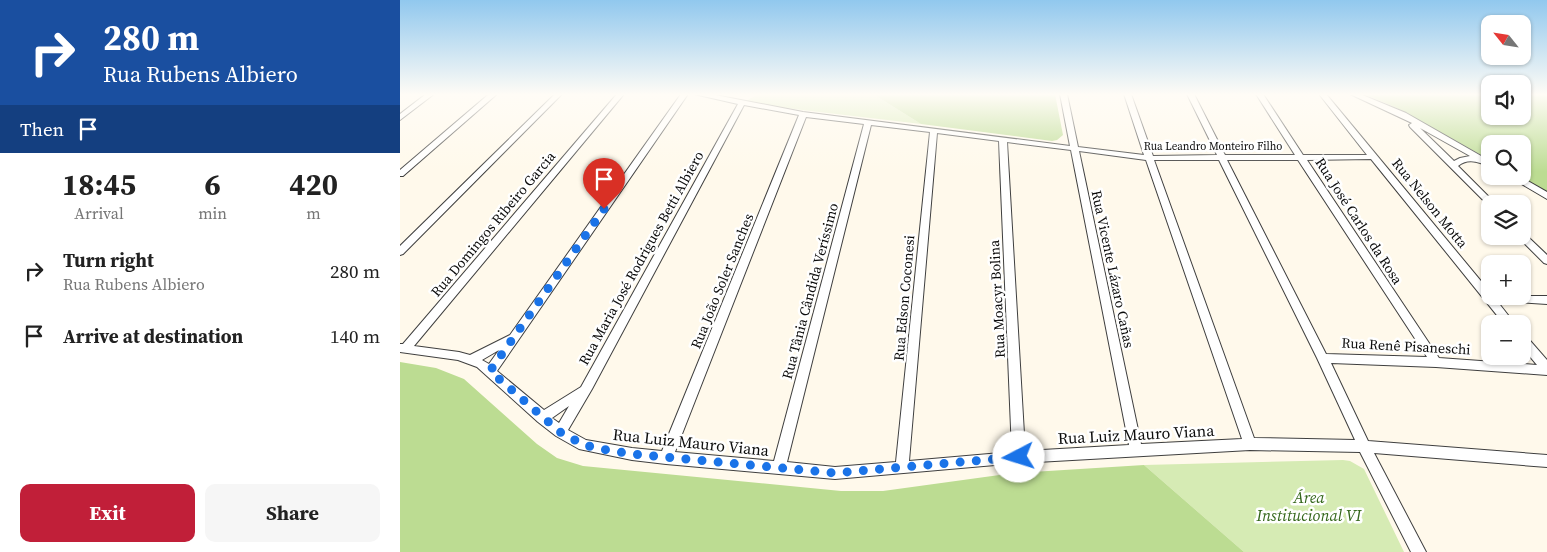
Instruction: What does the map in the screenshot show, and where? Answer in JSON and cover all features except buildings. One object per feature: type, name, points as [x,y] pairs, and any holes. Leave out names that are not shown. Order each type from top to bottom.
[{"type":"street","points":[[400,174],[464,120]]},
{"type":"street","points":[[400,252],[533,120]]},
{"type":"street","name":"Rua Domingos Ribeiro Garcia","points":[[402,349],[599,120]]},
{"type":"street","points":[[490,371],[666,120]]},
{"type":"street","name":"Rua Maria José Rodrigues Betti Albiero","points":[[560,432],[588,386],[733,120]]},
{"type":"street","name":"Rua João Soler Sanches","points":[[666,458],[801,120]]},
{"type":"street","name":"Rua Leandro Monteiro Filho","points":[[850,120],[1149,158],[1373,158]]},
{"type":"street","name":"Rua Vicente Lázaro Cañas","points":[[1069,120],[1136,449]]},
{"type":"street","points":[[1136,120],[1250,444]]},
{"type":"street","points":[[1203,120],[1323,358],[1364,446],[1419,552]]},
{"type":"street","name":"Rua José Carlos da Rosa","points":[[1276,120],[1436,362]]},
{"type":"street","name":"Rua Nelson Motta","points":[[1345,120],[1373,158],[1481,289]]},
{"type":"street","points":[[1407,120],[1430,140],[1483,195]]},
{"type":"street","points":[[1410,120],[1481,159]]},
{"type":"street","name":"Rua Tânia Cândida Veríssimo","points":[[779,467],[868,122]]},
{"type":"street","points":[[1424,127],[1430,140]]},
{"type":"street","name":"Rua Edson Coconesi","points":[[902,468],[934,130]]},
{"type":"street","name":"Rua Moacyr Bolina","points":[[1003,140],[1019,457]]},
{"type":"street","points":[[1454,165],[1458,160],[1465,159],[1481,161]]},
{"type":"street","points":[[1528,185],[1547,196]]},
{"type":"street","points":[[1531,245],[1547,261]]},
{"type":"street","points":[[1531,299],[1547,300]]},
{"type":"street","name":"Rua Nelson Motta","points":[[1495,305],[1503,315]]},
{"type":"street","points":[[471,360],[514,338]]},
{"type":"street","name":"Rua Luiz Mauro Viana","points":[[402,349],[445,353],[471,360],[490,371],[560,432],[584,445],[666,458],[835,473],[1019,457],[1250,444],[1364,446],[1547,461]]},
{"type":"street","points":[[1531,350],[1547,369]]},
{"type":"street","name":"Rua Renê Pisaneschi","points":[[1323,358],[1436,362],[1547,369]]},
{"type":"street","name":"Rua Maria José Rodrigues Betti Albiero","points":[[542,418],[572,399],[588,386]]},
{"type":"green space","points":[[885,120],[914,120],[921,124]]},
{"type":"green space","points":[[914,120],[1060,120],[1063,135],[1057,140],[1052,141],[921,124]]},
{"type":"green space","points":[[1418,120],[1481,120],[1481,125],[1531,125],[1531,120],[1547,120],[1547,192],[1531,183],[1531,135],[1481,135],[1481,155]]},
{"type":"green space","points":[[400,362],[436,368],[464,379],[537,444],[557,458],[583,466],[841,491],[883,491],[1014,473],[1144,465],[1244,552],[400,552]]},
{"type":"green space","name":"Área Institucional VI","points":[[1350,461],[1364,469],[1404,552],[1244,552],[1144,465]]},
{"type":"route","points":[[604,209],[490,371],[560,432],[584,445],[632,454],[835,473],[1019,457]]}]
